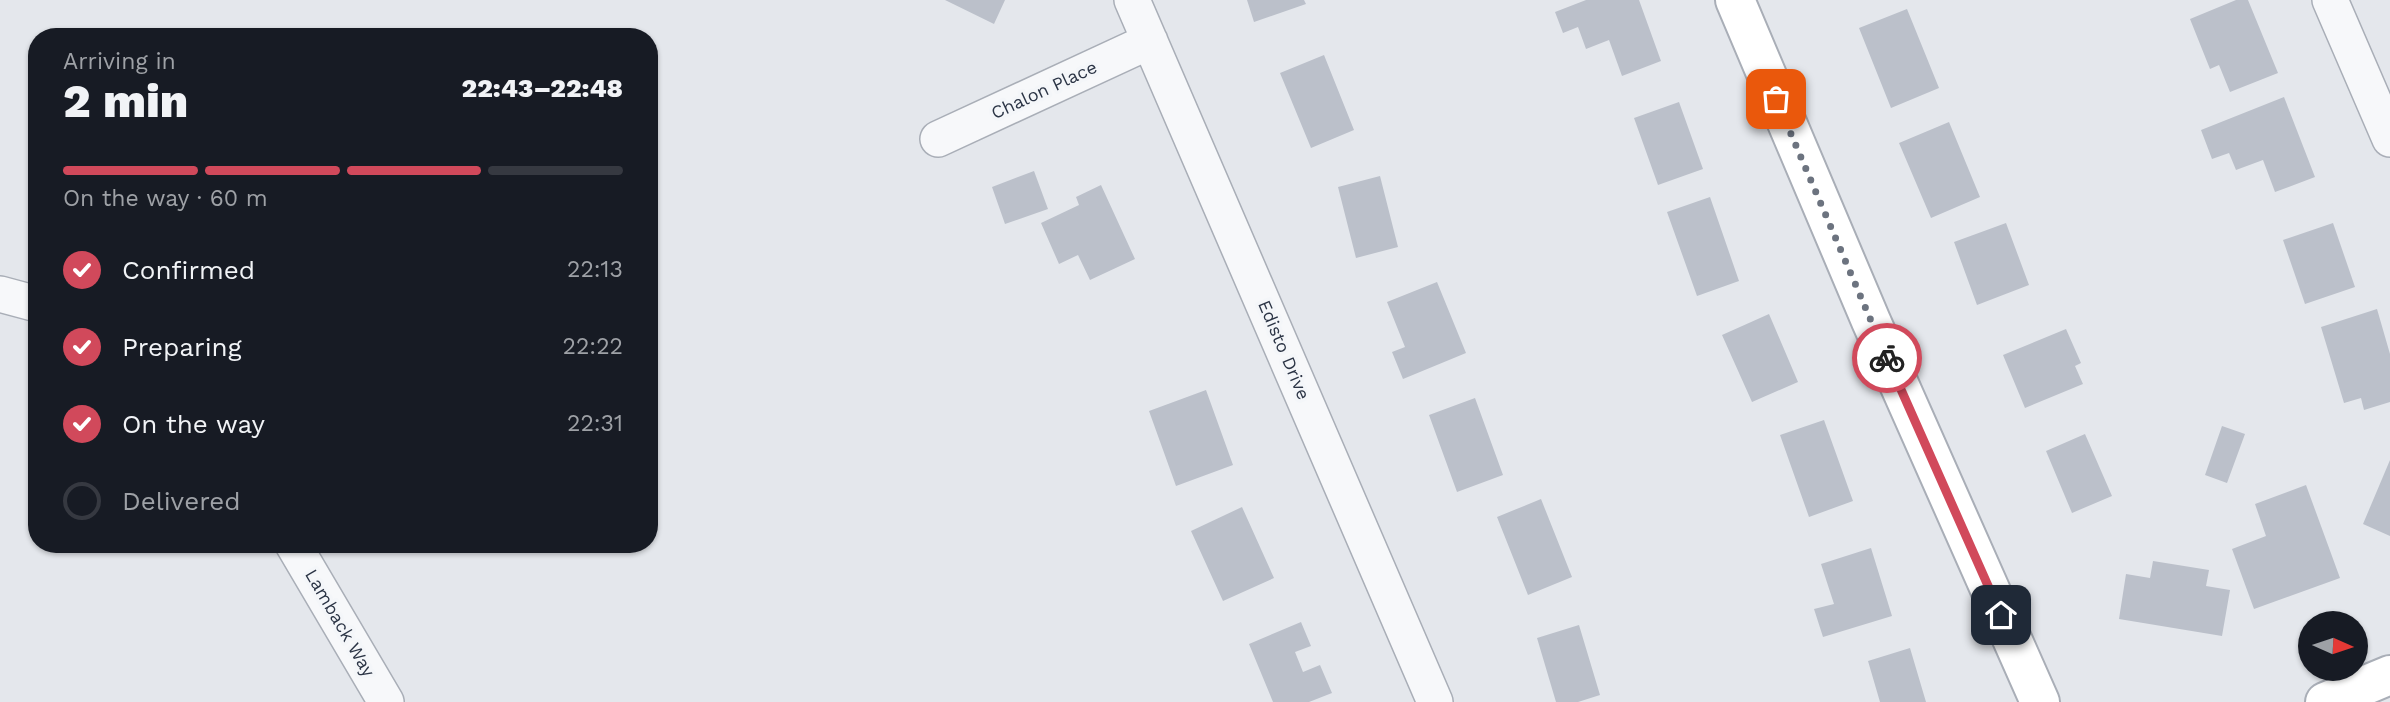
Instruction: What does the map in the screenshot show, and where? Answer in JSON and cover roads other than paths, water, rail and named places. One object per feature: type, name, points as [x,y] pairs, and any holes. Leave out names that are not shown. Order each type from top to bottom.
[{"type":"street","name":"Edisto Drive","points":[[1132,0],[1434,702]]},
{"type":"street","points":[[1735,0],[1871,321],[2040,702]]},
{"type":"street","points":[[2330,0],[2390,139]]},
{"type":"street","name":"Chalon Place","points":[[938,139],[1150,41]]},
{"type":"street","points":[[0,294],[28,302]]},
{"type":"street","name":"Lamback Way","points":[[298,553],[386,702]]},
{"type":"street","points":[[2325,702],[2390,675]]}]
